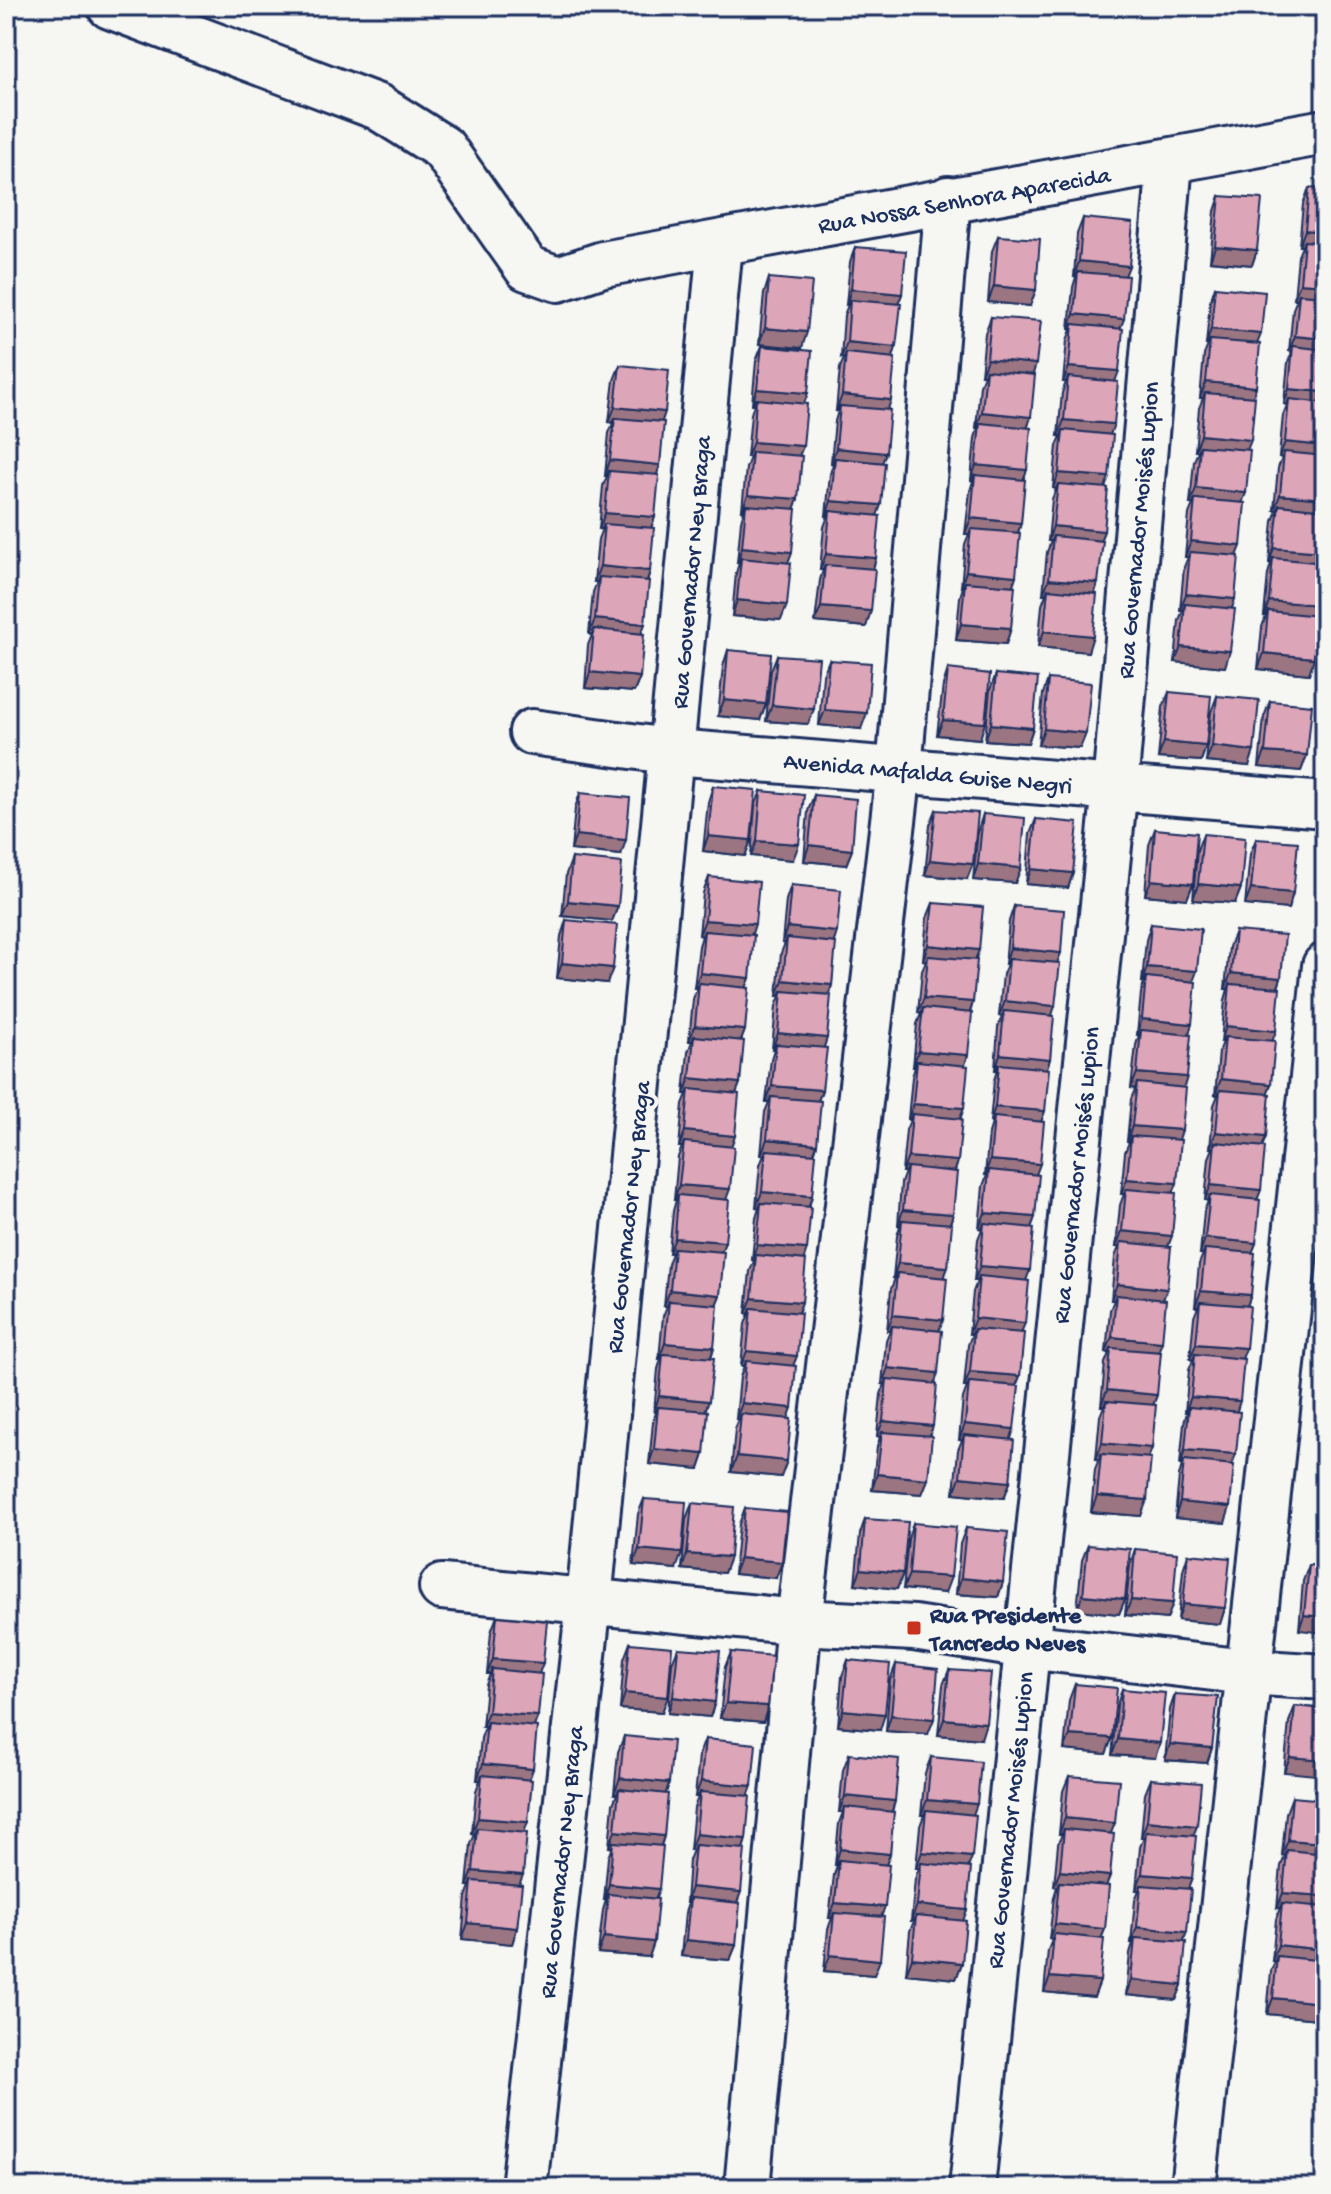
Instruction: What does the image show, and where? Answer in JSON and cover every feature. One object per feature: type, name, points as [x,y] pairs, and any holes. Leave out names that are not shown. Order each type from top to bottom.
[{"type":"street","name":"Rua Nossa Senhora Aparecida","points":[[110,6],[378,107],[443,148],[527,268],[558,279],[603,264],[1325,132]]},
{"type":"street","name":"Rua Governador Moisés Lupion","points":[[972,2188],[1115,787],[1170,162]]},
{"type":"street","points":[[747,2188],[799,1622],[899,770],[948,199]]},
{"type":"street","name":"Rua Governador Ney Braga","points":[[524,2188],[589,1601],[674,752],[720,245]]},
{"type":"street","name":"Avenida Mafalda Guise Negri","points":[[532,732],[674,752],[1325,805]]},
{"type":"street","points":[[1193,2188],[1325,966]]},
{"type":"street","points":[[442,1587],[799,1622],[914,1628],[1026,1646],[1247,1672],[1325,1677]]},
{"type":"building","points":[[1309,188],[1325,189],[1325,232],[1305,230]]},
{"type":"building","points":[[1220,196],[1262,199],[1257,250],[1215,246]]},
{"type":"building","points":[[1083,218],[1133,223],[1129,266],[1079,261]]},
{"type":"building","points":[[998,236],[1040,239],[1036,290],[994,286]]},
{"type":"building","points":[[1304,241],[1325,243],[1325,285],[1300,283]]},
{"type":"building","points":[[855,247],[906,251],[902,294],[851,289]]},
{"type":"building","points":[[1078,272],[1128,276],[1124,319],[1074,314]]},
{"type":"building","points":[[769,278],[812,282],[807,332],[765,328]]},
{"type":"building","points":[[1215,287],[1265,292],[1261,334],[1211,329]]},
{"type":"building","points":[[1299,294],[1325,296],[1325,339],[1295,336]]},
{"type":"building","points":[[850,300],[901,304],[896,347],[847,342]]},
{"type":"building","points":[[991,317],[1041,321],[1036,364],[987,359]]},
{"type":"building","points":[[1073,324],[1123,329],[1119,371],[1069,367]]},
{"type":"building","points":[[1210,340],[1260,344],[1256,387],[1206,382]]},
{"type":"building","points":[[762,346],[812,351],[808,393],[757,389]]},
{"type":"building","points":[[1293,346],[1325,350],[1325,392],[1289,389]]},
{"type":"building","points":[[846,353],[895,358],[891,400],[842,395]]},
{"type":"building","points":[[620,365],[669,370],[665,412],[615,407]]},
{"type":"building","points":[[986,370],[1035,375],[1031,417],[982,412]]},
{"type":"building","points":[[1068,377],[1118,382],[1114,424],[1064,420]]},
{"type":"building","points":[[1205,393],[1255,397],[1251,440],[1201,435]]},
{"type":"building","points":[[756,399],[807,404],[803,446],[753,442]]},
{"type":"building","points":[[1289,399],[1325,403],[1325,446],[1285,442]]},
{"type":"building","points":[[840,406],[890,410],[886,453],[836,448]]},
{"type":"building","points":[[615,418],[664,422],[660,465],[610,460]]},
{"type":"building","points":[[980,423],[1031,428],[1027,470],[976,465]]},
{"type":"building","points":[[1063,430],[1113,435],[1109,477],[1059,473]]},
{"type":"building","points":[[1200,446],[1250,450],[1246,493],[1196,488]]},
{"type":"building","points":[[752,452],[802,456],[798,499],[748,495]]},
{"type":"building","points":[[1284,452],[1325,456],[1325,499],[1280,495]]},
{"type":"building","points":[[835,458],[885,463],[881,505],[831,501]]},
{"type":"building","points":[[609,471],[659,475],[655,517],[605,513]]},
{"type":"building","points":[[975,475],[1025,480],[1021,523],[971,518]]},
{"type":"building","points":[[1058,484],[1108,488],[1104,531],[1053,526]]},
{"type":"building","points":[[1195,499],[1245,503],[1241,546],[1191,541]]},
{"type":"building","points":[[746,505],[796,509],[792,552],[742,547]]},
{"type":"building","points":[[1279,505],[1325,510],[1324,552],[1274,548]]},
{"type":"building","points":[[830,511],[880,516],[876,558],[826,554]]},
{"type":"building","points":[[604,524],[654,528],[650,571],[600,566]]},
{"type":"building","points":[[971,529],[1020,533],[1016,576],[966,571]]},
{"type":"building","points":[[1053,536],[1103,541],[1098,583],[1049,579]]},
{"type":"building","points":[[1190,552],[1239,556],[1235,599],[1186,594]]},
{"type":"building","points":[[741,558],[791,563],[787,605],[737,600]]},
{"type":"building","points":[[1273,558],[1324,563],[1320,605],[1269,601]]},
{"type":"building","points":[[825,565],[875,569],[871,611],[821,607]]},
{"type":"building","points":[[599,577],[649,581],[645,624],[595,619]]},
{"type":"building","points":[[965,582],[1015,586],[1011,628],[961,624]]},
{"type":"building","points":[[1048,589],[1097,594],[1093,636],[1044,631]]},
{"type":"building","points":[[1185,604],[1235,609],[1230,651],[1181,647]]},
{"type":"building","points":[[1268,611],[1319,616],[1314,658],[1264,653]]},
{"type":"building","points":[[594,629],[644,634],[640,677],[590,672]]},
{"type":"building","points":[[728,650],[771,654],[766,704],[724,700]]},
{"type":"building","points":[[777,655],[819,658],[814,709],[772,705]]},
{"type":"building","points":[[829,660],[871,663],[867,713],[825,710]]},
{"type":"building","points":[[948,669],[990,674],[985,723],[943,720]]},
{"type":"building","points":[[996,674],[1038,678],[1033,728],[991,724]]},
{"type":"building","points":[[1048,679],[1091,683],[1086,733],[1044,729]]},
{"type":"building","points":[[1169,692],[1211,696],[1206,746],[1164,742]]},
{"type":"building","points":[[1217,696],[1259,700],[1254,751],[1212,746]]},
{"type":"building","points":[[1270,701],[1312,705],[1307,755],[1265,752]]},
{"type":"building","points":[[713,786],[756,790],[751,840],[708,836]]},
{"type":"building","points":[[761,791],[804,795],[799,844],[757,841]]},
{"type":"building","points":[[580,793],[630,798],[626,840],[576,835]]},
{"type":"building","points":[[814,795],[856,799],[852,850],[809,845]]},
{"type":"building","points":[[936,810],[978,813],[973,864],[930,860]]},
{"type":"building","points":[[983,814],[1025,818],[1021,868],[978,864]]},
{"type":"building","points":[[1036,819],[1078,823],[1073,873],[1031,869]]},
{"type":"building","points":[[1155,829],[1197,833],[1193,884],[1151,880]]},
{"type":"building","points":[[1203,834],[1245,838],[1241,888],[1198,884]]},
{"type":"building","points":[[1256,839],[1298,842],[1293,893],[1251,889]]},
{"type":"building","points":[[572,858],[622,863],[618,906],[568,901]]},
{"type":"building","points":[[709,877],[759,882],[755,924],[705,920]]},
{"type":"building","points":[[791,885],[841,890],[837,932],[787,927]]},
{"type":"building","points":[[933,903],[983,907],[979,950],[928,945]]},
{"type":"building","points":[[1014,906],[1064,910],[1061,953],[1010,948]]},
{"type":"building","points":[[566,920],[617,925],[613,968],[562,963]]},
{"type":"building","points":[[1151,924],[1201,929],[1197,971],[1147,967]]},
{"type":"building","points":[[704,931],[754,935],[750,978],[700,973]]},
{"type":"building","points":[[1235,931],[1285,935],[1281,978],[1231,973]]},
{"type":"building","points":[[787,938],[836,943],[832,985],[783,980]]},
{"type":"building","points":[[928,956],[977,960],[973,1002],[924,998]]},
{"type":"building","points":[[1009,959],[1060,963],[1055,1006],[1005,1001]]},
{"type":"building","points":[[1146,977],[1196,982],[1192,1024],[1142,1019]]},
{"type":"building","points":[[699,983],[749,988],[745,1030],[695,1026]]},
{"type":"building","points":[[1230,984],[1280,988],[1276,1031],[1226,1026]]},
{"type":"building","points":[[782,991],[831,995],[827,1038],[778,1033]]},
{"type":"building","points":[[923,1008],[972,1013],[968,1055],[918,1051]]},
{"type":"building","points":[[1004,1011],[1054,1016],[1050,1059],[1000,1054]]},
{"type":"building","points":[[1141,1030],[1191,1035],[1187,1077],[1137,1073]]},
{"type":"building","points":[[694,1036],[744,1041],[740,1083],[690,1078]]},
{"type":"building","points":[[1225,1037],[1275,1041],[1271,1084],[1221,1079]]},
{"type":"building","points":[[776,1044],[827,1048],[822,1090],[772,1086]]},
{"type":"building","points":[[917,1061],[968,1066],[964,1108],[913,1104]]},
{"type":"building","points":[[999,1064],[1049,1069],[1045,1111],[995,1107]]},
{"type":"building","points":[[1137,1083],[1186,1088],[1182,1130],[1132,1126]]},
{"type":"building","points":[[689,1089],[739,1094],[735,1136],[685,1131]]},
{"type":"building","points":[[1220,1090],[1270,1094],[1266,1137],[1216,1132]]},
{"type":"building","points":[[771,1097],[821,1101],[817,1144],[767,1139]]},
{"type":"building","points":[[912,1114],[962,1119],[958,1161],[908,1157]]},
{"type":"building","points":[[994,1117],[1044,1122],[1040,1164],[990,1160]]},
{"type":"building","points":[[1131,1136],[1181,1140],[1177,1183],[1127,1179]]},
{"type":"building","points":[[684,1142],[734,1147],[730,1189],[679,1185]]},
{"type":"building","points":[[1215,1142],[1265,1147],[1261,1190],[1211,1185]]},
{"type":"building","points":[[766,1150],[816,1154],[812,1196],[762,1192]]},
{"type":"building","points":[[907,1167],[957,1172],[953,1214],[903,1210]]},
{"type":"building","points":[[989,1170],[1039,1175],[1035,1217],[985,1213]]},
{"type":"building","points":[[1126,1189],[1176,1193],[1172,1236],[1122,1231]]},
{"type":"building","points":[[678,1195],[729,1200],[725,1242],[675,1238]]},
{"type":"building","points":[[1210,1195],[1260,1200],[1256,1243],[1205,1238]]},
{"type":"building","points":[[761,1203],[811,1207],[807,1249],[757,1245]]},
{"type":"building","points":[[902,1220],[952,1224],[948,1267],[898,1263]]},
{"type":"building","points":[[984,1223],[1034,1228],[1030,1270],[980,1266]]},
{"type":"building","points":[[1121,1242],[1171,1247],[1167,1289],[1117,1284]]},
{"type":"building","points":[[674,1248],[724,1252],[720,1295],[670,1290]]},
{"type":"building","points":[[1205,1249],[1255,1253],[1251,1295],[1201,1291]]},
{"type":"building","points":[[756,1255],[806,1260],[802,1302],[752,1298]]},
{"type":"building","points":[[897,1273],[947,1278],[943,1320],[893,1315]]},
{"type":"building","points":[[979,1276],[1029,1281],[1025,1323],[975,1318]]},
{"type":"building","points":[[1116,1295],[1166,1300],[1162,1342],[1112,1337]]},
{"type":"building","points":[[669,1301],[718,1305],[714,1347],[665,1343]]},
{"type":"building","points":[[1200,1302],[1250,1306],[1246,1348],[1196,1344]]},
{"type":"building","points":[[751,1308],[801,1313],[797,1356],[747,1351]]},
{"type":"building","points":[[892,1326],[942,1331],[938,1373],[888,1368]]},
{"type":"building","points":[[974,1329],[1024,1333],[1020,1376],[970,1372]]},
{"type":"building","points":[[1111,1348],[1161,1352],[1157,1395],[1107,1390]]},
{"type":"building","points":[[663,1354],[714,1358],[709,1401],[659,1396]]},
{"type":"building","points":[[1195,1354],[1244,1359],[1240,1401],[1191,1397]]},
{"type":"building","points":[[746,1361],[796,1366],[792,1408],[742,1403]]},
{"type":"building","points":[[887,1379],[937,1384],[933,1426],[883,1421]]},
{"type":"building","points":[[969,1382],[1019,1386],[1014,1429],[965,1424]]},
{"type":"building","points":[[1106,1401],[1156,1405],[1152,1448],[1102,1443]]},
{"type":"building","points":[[658,1407],[708,1411],[704,1454],[654,1449]]},
{"type":"building","points":[[1189,1407],[1240,1412],[1236,1454],[1185,1450]]},
{"type":"building","points":[[741,1414],[791,1419],[787,1461],[737,1456]]},
{"type":"building","points":[[882,1432],[932,1436],[928,1479],[877,1474]]},
{"type":"building","points":[[964,1435],[1014,1440],[1010,1482],[960,1477]]},
{"type":"building","points":[[1101,1454],[1151,1458],[1147,1500],[1097,1496]]},
{"type":"building","points":[[1184,1460],[1234,1465],[1230,1507],[1180,1502]]},
{"type":"building","points":[[644,1499],[686,1502],[682,1553],[639,1549]]},
{"type":"building","points":[[692,1503],[734,1507],[730,1557],[687,1554]]},
{"type":"building","points":[[745,1508],[787,1512],[782,1562],[740,1558]]},
{"type":"building","points":[[865,1519],[908,1522],[903,1573],[861,1569]]},
{"type":"building","points":[[913,1523],[956,1527],[951,1577],[909,1574]]},
{"type":"building","points":[[966,1528],[1008,1532],[1003,1582],[961,1578]]},
{"type":"building","points":[[1088,1545],[1130,1549],[1125,1599],[1083,1595]]},
{"type":"building","points":[[1135,1549],[1177,1553],[1173,1603],[1131,1600]]},
{"type":"building","points":[[1188,1554],[1230,1558],[1225,1608],[1183,1604]]},
{"type":"building","points":[[1309,1565],[1325,1566],[1325,1617],[1304,1615]]},
{"type":"building","points":[[497,1616],[547,1621],[543,1663],[493,1659]]},
{"type":"building","points":[[630,1643],[672,1647],[668,1697],[625,1693]]},
{"type":"building","points":[[678,1648],[720,1651],[715,1702],[673,1697]]},
{"type":"building","points":[[731,1652],[773,1656],[768,1706],[726,1703]]},
{"type":"building","points":[[848,1660],[890,1664],[885,1714],[843,1710]]},
{"type":"building","points":[[896,1664],[938,1669],[934,1719],[891,1715]]},
{"type":"building","points":[[492,1669],[542,1674],[538,1716],[488,1712]]},
{"type":"building","points":[[949,1670],[991,1673],[986,1723],[944,1719]]},
{"type":"building","points":[[1075,1684],[1117,1688],[1112,1738],[1070,1735]]},
{"type":"building","points":[[1122,1689],[1165,1693],[1160,1743],[1118,1739]]},
{"type":"building","points":[[1175,1694],[1218,1697],[1212,1748],[1170,1744]]},
{"type":"building","points":[[1295,1706],[1325,1709],[1325,1760],[1290,1757]]},
{"type":"building","points":[[487,1722],[537,1727],[533,1769],[483,1764]]},
{"type":"building","points":[[624,1736],[673,1741],[669,1783],[620,1778]]},
{"type":"building","points":[[705,1739],[756,1744],[752,1786],[701,1781]]},
{"type":"building","points":[[849,1754],[899,1759],[895,1801],[845,1796]]},
{"type":"building","points":[[931,1757],[981,1762],[977,1804],[927,1800]]},
{"type":"building","points":[[482,1775],[532,1780],[528,1822],[478,1818]]},
{"type":"building","points":[[1069,1776],[1119,1780],[1115,1823],[1065,1818]]},
{"type":"building","points":[[1151,1779],[1201,1783],[1197,1826],[1147,1821]]},
{"type":"building","points":[[619,1789],[668,1794],[664,1836],[615,1831]]},
{"type":"building","points":[[700,1792],[750,1796],[746,1839],[696,1834]]},
{"type":"building","points":[[1292,1797],[1325,1800],[1325,1843],[1288,1840]]},
{"type":"building","points":[[844,1807],[894,1812],[890,1854],[840,1849]]},
{"type":"building","points":[[926,1810],[976,1815],[972,1857],[922,1852]]},
{"type":"building","points":[[477,1828],[527,1833],[523,1875],[473,1871]]},
{"type":"building","points":[[1064,1829],[1114,1834],[1110,1876],[1060,1871]]},
{"type":"building","points":[[1146,1832],[1196,1836],[1192,1878],[1142,1874]]},
{"type":"building","points":[[613,1842],[663,1846],[659,1889],[609,1884]]},
{"type":"building","points":[[695,1845],[745,1849],[741,1892],[691,1887]]},
{"type":"building","points":[[1287,1850],[1325,1854],[1325,1896],[1283,1893]]},
{"type":"building","points":[[839,1860],[889,1865],[885,1907],[835,1903]]},
{"type":"building","points":[[921,1863],[971,1868],[967,1910],[917,1905]]},
{"type":"building","points":[[472,1881],[522,1885],[517,1928],[468,1923]]},
{"type":"building","points":[[1059,1882],[1109,1886],[1105,1929],[1055,1924]]},
{"type":"building","points":[[1141,1885],[1191,1889],[1187,1932],[1137,1927]]},
{"type":"building","points":[[608,1894],[658,1899],[654,1942],[604,1937]]},
{"type":"building","points":[[690,1898],[740,1903],[736,1945],[686,1940]]},
{"type":"building","points":[[1282,1903],[1325,1907],[1325,1950],[1278,1945]]},
{"type":"building","points":[[834,1913],[884,1917],[880,1960],[830,1955]]},
{"type":"building","points":[[916,1916],[966,1921],[962,1963],[912,1958]]},
{"type":"building","points":[[1054,1934],[1104,1939],[1100,1981],[1050,1977]]},
{"type":"building","points":[[1135,1938],[1186,1942],[1182,1985],[1131,1980]]},
{"type":"building","points":[[1277,1956],[1325,1961],[1323,2003],[1273,1998]]},
{"type":"place","name":"Rua Presidente Tancredo Neves","points":[[914,1628]]}]
